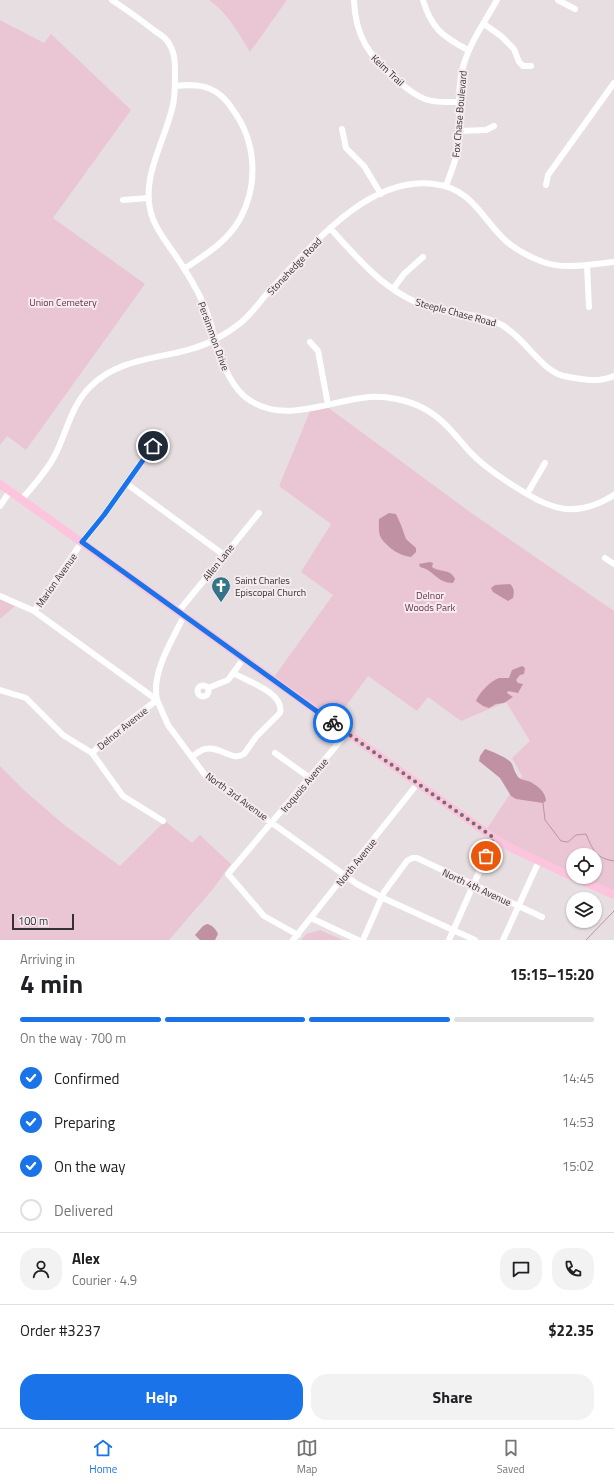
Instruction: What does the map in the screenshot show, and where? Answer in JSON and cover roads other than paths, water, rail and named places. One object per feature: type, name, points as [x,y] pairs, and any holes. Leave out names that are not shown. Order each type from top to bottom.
[{"type":"main road","points":[[0,484],[494,838],[511,848],[566,874]]},
{"type":"main road","points":[[589,884],[611,894]]},
{"type":"street","name":"Persimmon Drive","points":[[112,0],[167,40],[175,56],[174,103],[150,179],[148,198],[152,217],[158,229],[184,269],[204,305],[227,374],[231,381],[245,396],[265,408],[287,411],[328,405],[355,399],[380,397],[406,402],[421,408],[439,419],[452,430],[470,452],[486,467],[544,504],[565,509],[591,506],[603,502],[614,495]]},
{"type":"street","name":"Keim Trail","points":[[354,0],[357,25],[361,36],[370,54],[380,66],[421,98],[437,102],[458,102]]},
{"type":"street","points":[[423,0],[427,13],[435,26],[446,38],[468,50]]},
{"type":"street","name":"Fox Chase Boulevard","points":[[446,186],[456,157],[459,131],[458,102],[462,71],[468,50],[497,0]]},
{"type":"street","points":[[558,0],[575,9]]},
{"type":"street","points":[[484,24],[501,36],[514,49],[519,62],[523,66],[531,66]]},
{"type":"street","points":[[546,185],[548,176],[614,83]]},
{"type":"street","points":[[175,86],[196,85],[208,88],[219,94],[228,102],[240,121],[249,144],[253,160],[253,175],[250,192],[240,219],[225,239],[184,269]]},
{"type":"street","points":[[459,131],[486,130],[494,126]]},
{"type":"street","points":[[342,129],[346,148],[364,166],[381,194]]},
{"type":"street","name":"Stonehedge Road","points":[[22,500],[53,459],[73,409],[80,398],[100,378],[134,361],[183,350],[216,339],[244,320],[330,228],[356,208],[397,187],[424,183],[446,186],[458,191],[474,203],[508,243],[522,252],[543,262],[554,265],[587,265],[614,262]]},
{"type":"street","points":[[123,200],[148,198]]},
{"type":"street","name":"Steeple Chase Road","points":[[330,228],[368,270],[404,296],[426,306],[482,318],[499,324],[518,336],[547,366],[560,374],[589,380],[604,379],[614,376]]},
{"type":"street","points":[[393,289],[404,274],[423,257]]},
{"type":"street","points":[[587,265],[589,307]]},
{"type":"street","points":[[310,342],[318,351],[328,405]]},
{"type":"street","name":"Marion Avenue","points":[[34,611],[82,542],[104,515],[162,433]]},
{"type":"street","points":[[527,494],[545,463]]},
{"type":"street","points":[[126,484],[224,555]]},
{"type":"street","points":[[0,506],[10,491]]},
{"type":"street","name":"Allen Lane","points":[[181,614],[224,555],[259,513]]},
{"type":"street","points":[[605,558],[614,564]]},
{"type":"street","points":[[0,596],[34,611],[157,700]]},
{"type":"street","name":"Delnor Avenue","points":[[92,753],[115,732],[157,700],[156,692],[162,661],[181,614]]},
{"type":"street","points":[[208,688],[228,680],[244,658]]},
{"type":"street","points":[[192,757],[203,750],[210,748],[214,748],[234,757],[241,756],[262,731],[280,713],[281,710],[279,702],[271,693],[234,673]]},
{"type":"street","points":[[0,690],[26,698],[63,735],[92,753],[123,796],[163,821]]},
{"type":"street","name":"North 3rd Avenue","points":[[157,700],[166,723],[206,775],[357,884],[382,898],[475,940]]},
{"type":"street","name":"Iroquois Avenue","points":[[296,937],[264,916],[228,874],[347,733]]},
{"type":"street","points":[[275,753],[310,778]]},
{"type":"street","name":"North Avenue","points":[[296,937],[418,783]]},
{"type":"street","points":[[449,940],[494,838]]},
{"type":"street","name":"North 4th Avenue","points":[[382,898],[384,892],[407,861],[412,858],[417,858],[474,886],[542,916]]},
{"type":"street","points":[[503,940],[539,861]]},
{"type":"street","points":[[363,940],[382,898]]},
{"type":"street","points":[[311,918],[358,940]]},
{"type":"waterway","points":[[543,803],[545,820],[561,841],[568,842],[576,835],[586,834],[591,845],[599,855],[603,858],[614,861]]},
{"type":"waterway","points":[[586,940],[614,911]]},
{"type":"place","name":"Saint Charles Episcopal Church","points":[[221,603]]},
{"type":"park label","name":"Union Cemetery","points":[[63,302]]},
{"type":"park label","name":"Delnor Woods Park","points":[[430,600]]}]
